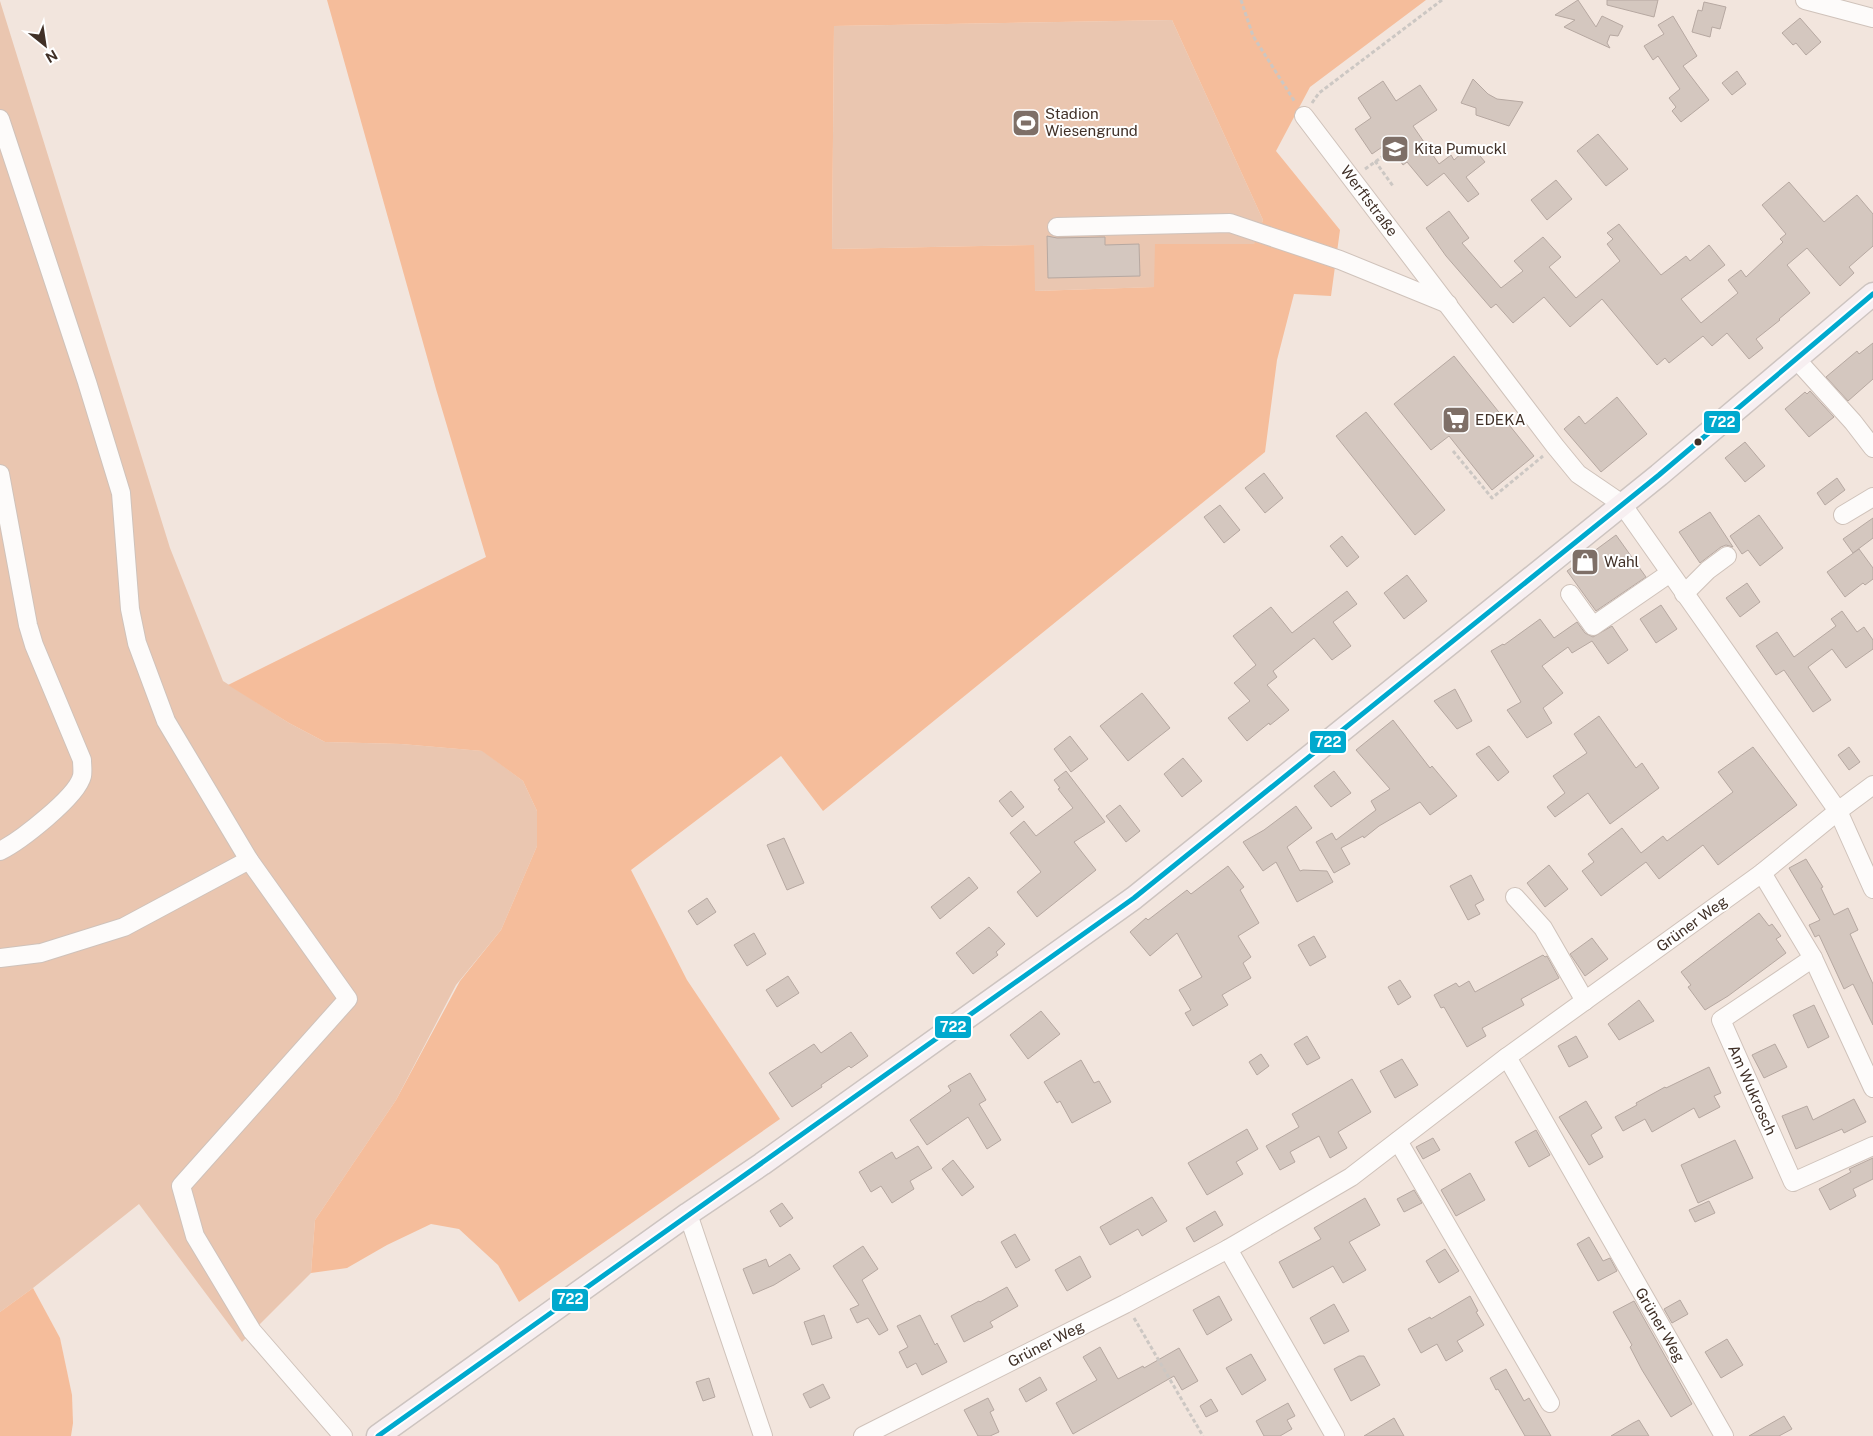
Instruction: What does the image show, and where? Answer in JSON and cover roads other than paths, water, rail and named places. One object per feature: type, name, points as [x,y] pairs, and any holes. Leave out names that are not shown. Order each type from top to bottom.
[{"type":"main road","points":[[378,1436],[1134,898],[1622,504],[1873,294]]},
{"type":"street","points":[[1806,0],[1851,6],[1873,18]]},
{"type":"street","name":"Werftstraße","points":[[1304,116],[1555,446],[1578,474],[1622,504],[1838,811],[1873,889]]},
{"type":"street","points":[[0,120],[87,382],[121,493],[130,609],[137,643],[166,721],[249,860],[348,999],[181,1186],[195,1236],[252,1331],[343,1436]]},
{"type":"street","points":[[1056,227],[1230,223],[1340,260],[1448,304]]},
{"type":"street","points":[[1796,359],[1853,422],[1873,448]]},
{"type":"street","points":[[0,474],[28,625],[34,645],[82,760],[82,777],[67,799],[37,826],[0,851]]},
{"type":"street","points":[[1843,515],[1873,497]]},
{"type":"street","points":[[1684,594],[1708,570],[1726,556]]},
{"type":"street","points":[[1570,594],[1593,626],[1670,573]]},
{"type":"street","name":"Grüner Weg","points":[[863,1436],[1125,1304],[1228,1249],[1351,1177],[1507,1057],[1762,873],[1838,811],[1873,786]]},
{"type":"street","points":[[0,958],[41,953],[124,927],[249,860]]},
{"type":"street","points":[[1762,873],[1813,958],[1873,1088]]},
{"type":"street","points":[[1515,897],[1543,928],[1585,1002]]},
{"type":"street","name":"Am Wukrosch","points":[[1813,958],[1721,1020],[1793,1182],[1873,1146]]},
{"type":"street","name":"Grüner Weg","points":[[1507,1057],[1721,1435]]},
{"type":"street","points":[[1398,1141],[1550,1404]]},
{"type":"street","points":[[688,1214],[763,1436]]},
{"type":"street","points":[[1228,1249],[1335,1436]]},
{"type":"place","name":"Stadion Wiesengrund","points":[[1026,123]]},
{"type":"place","name":"Kita Pumuckl","points":[[1395,149]]},
{"type":"place","name":"EDEKA","points":[[1456,420]]},
{"type":"place","name":"Wahl","points":[[1585,562]]}]
